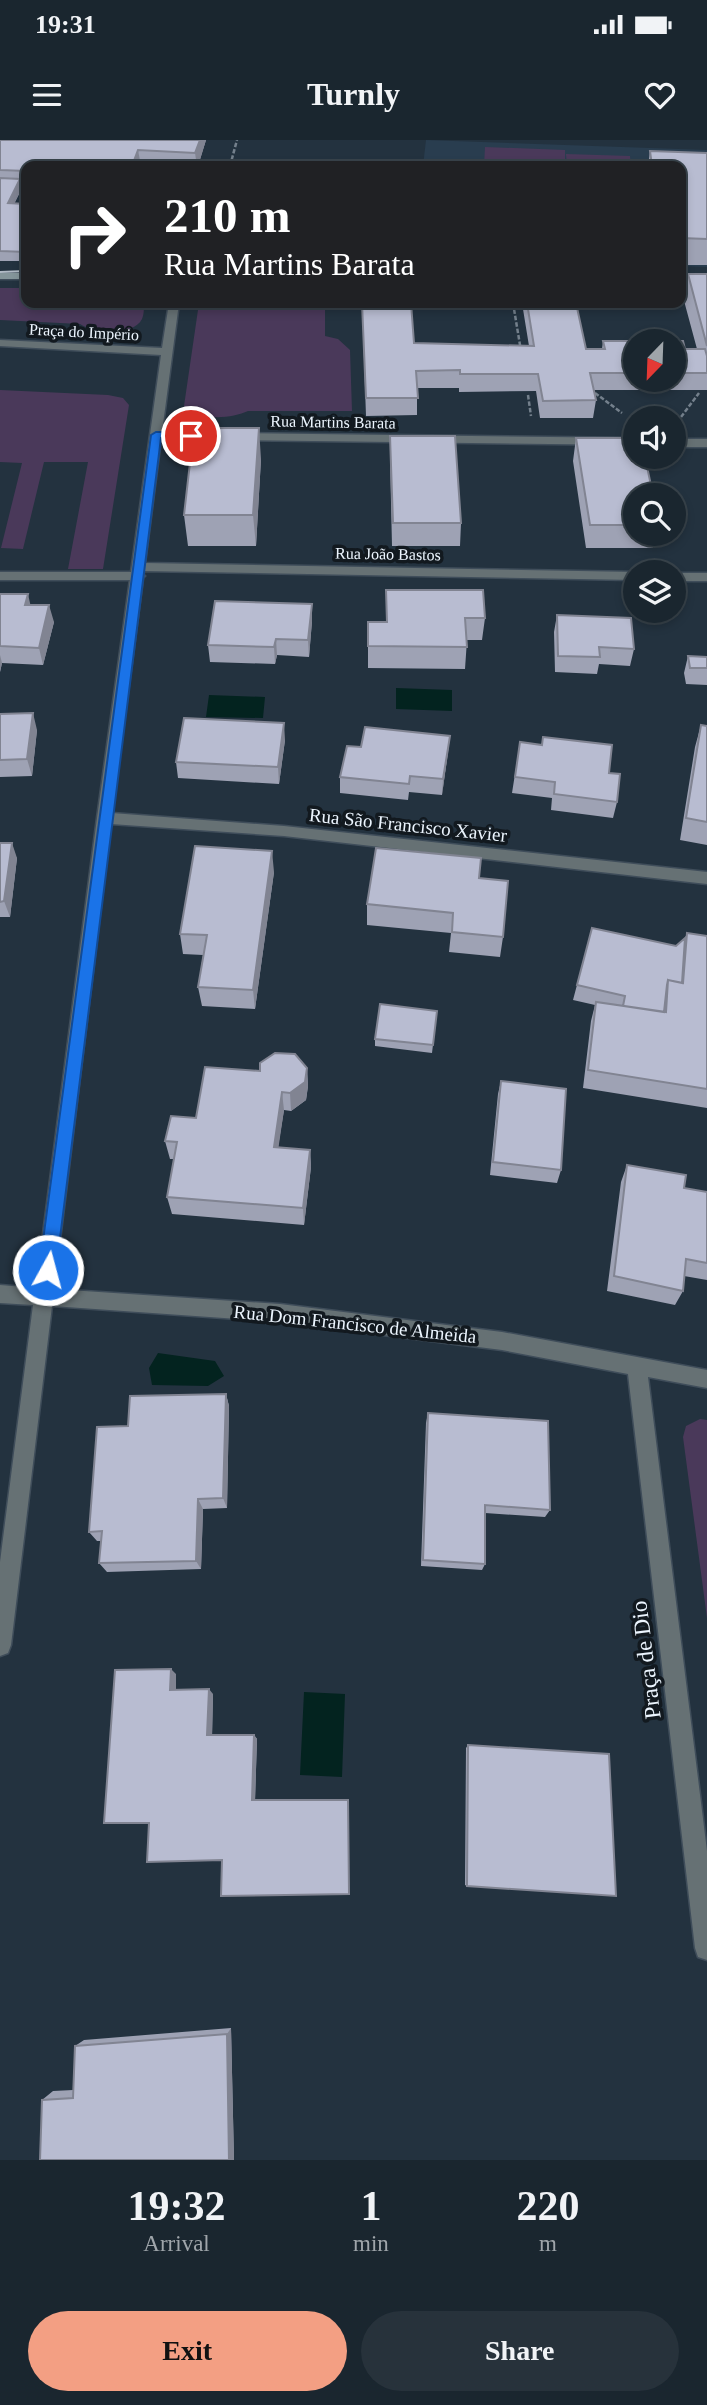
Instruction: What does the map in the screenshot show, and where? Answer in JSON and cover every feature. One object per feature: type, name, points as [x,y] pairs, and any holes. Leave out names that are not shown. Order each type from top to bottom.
[{"type":"street","points":[[0,275],[21,276]]},
{"type":"street","points":[[686,278],[707,278]]},
{"type":"street","points":[[0,1645],[104,818],[140,572],[173,308]]},
{"type":"street","name":"Praça do Império","points":[[0,343],[167,352]]},
{"type":"street","name":"Rua Martins Barata","points":[[156,435],[623,442]]},
{"type":"street","points":[[686,443],[707,443]]},
{"type":"street","name":"Rua João Bastos","points":[[0,576],[140,572],[623,576]]},
{"type":"street","points":[[686,577],[707,577]]},
{"type":"street","name":"Rua São Francisco Xavier","points":[[104,818],[285,831],[707,878]]},
{"type":"street","name":"Rua Dom Francisco de Almeida","points":[[0,1294],[294,1315],[502,1341],[707,1380]]},
{"type":"street","name":"Praça de Dio","points":[[637,1366],[707,1948]]},
{"type":"path","points":[[231,161],[237,140]]},
{"type":"path","points":[[514,308],[522,358]]},
{"type":"path","points":[[595,393],[623,414]]},
{"type":"path","points":[[686,410],[699,393]]},
{"type":"shaded area","points":[[426,140],[707,150],[707,267],[686,266],[686,161],[424,161]]},
{"type":"shaded area","points":[[485,147],[565,150],[565,161],[484,161]]},
{"type":"shaded area","points":[[566,154],[630,156],[630,161],[567,161]]},
{"type":"shaded area","points":[[0,288],[21,288],[21,308],[144,308],[142,319],[137,325],[112,332],[93,330],[80,324],[0,320]]},
{"type":"shaded area","points":[[198,308],[325,308],[325,336],[338,339],[350,350],[352,411],[248,411],[233,416],[215,417],[198,414],[184,406]]},
{"type":"shaded area","points":[[0,390],[108,395],[123,398],[129,405],[103,569],[68,569],[88,462],[44,462],[23,549],[1,548],[22,463],[0,462]]},
{"type":"shaded area","points":[[396,688],[452,690],[452,711],[396,709]]},
{"type":"shaded area","points":[[209,695],[265,697],[263,718],[206,717]]},
{"type":"shaded area","points":[[158,1353],[215,1361],[224,1376],[208,1386],[152,1385],[149,1368]]},
{"type":"shaded area","points":[[700,1419],[707,1420],[707,1618],[683,1437],[686,1426]]},
{"type":"shaded area","points":[[304,1692],[345,1694],[342,1777],[300,1775]]},
{"type":"building","points":[[0,140],[200,140],[195,153],[138,150],[134,161],[21,161],[21,171],[0,170]]},
{"type":"building","points":[[650,151],[707,153],[707,239],[686,238],[686,161],[651,161]]},
{"type":"building","points":[[0,178],[20,179],[8,203],[21,204],[21,252],[0,251]]},
{"type":"building","points":[[688,274],[707,274],[707,346]]},
{"type":"building","points":[[362,308],[411,308],[414,343],[534,346],[528,308],[577,308],[586,349],[605,349],[603,341],[623,341],[623,373],[590,373],[596,400],[543,401],[538,374],[460,374],[460,370],[416,371],[418,398],[366,398]]},
{"type":"building","points":[[686,349],[705,349],[707,373],[686,373]]},
{"type":"building","points":[[194,428],[259,428],[253,515],[184,515]]},
{"type":"building","points":[[390,436],[455,436],[461,523],[393,523]]},
{"type":"building","points":[[576,438],[623,438],[623,469],[648,469],[650,483],[623,483],[623,525],[590,525]]},
{"type":"building","points":[[386,590],[483,590],[485,618],[465,618],[467,647],[368,646],[368,622],[387,622]]},
{"type":"building","points":[[0,594],[28,594],[25,605],[49,605],[39,648],[0,646]]},
{"type":"building","points":[[215,601],[312,604],[308,640],[276,639],[274,647],[208,645]]},
{"type":"building","points":[[557,615],[623,618],[623,623],[631,623],[634,649],[599,647],[600,657],[558,656]]},
{"type":"building","points":[[688,656],[707,657],[707,668],[690,668]]},
{"type":"building","points":[[33,713],[27,759],[0,760],[0,714]]},
{"type":"building","points":[[184,718],[284,723],[278,767],[176,762]]},
{"type":"building","points":[[701,725],[707,726],[707,822],[686,818]]},
{"type":"building","points":[[365,727],[450,736],[443,779],[410,776],[409,784],[340,777],[347,746],[361,747]]},
{"type":"building","points":[[543,737],[612,745],[609,773],[620,774],[617,802],[554,794],[555,782],[515,777],[520,742],[542,745]]},
{"type":"building","points":[[0,843],[12,843],[4,901],[0,902]]},
{"type":"building","points":[[195,846],[272,851],[253,990],[198,987],[207,935],[180,934]]},
{"type":"building","points":[[376,848],[481,858],[479,878],[508,881],[503,937],[452,932],[453,913],[367,904]]},
{"type":"building","points":[[592,928],[676,946],[685,938],[682,983],[668,980],[664,1012],[623,1006],[625,996],[577,985]]},
{"type":"building","points":[[687,933],[707,936],[707,1089],[588,1070],[596,1002],[666,1012],[668,980],[683,983]]},
{"type":"building","points":[[380,1004],[437,1011],[433,1045],[375,1039]]},
{"type":"building","points":[[275,1053],[295,1054],[307,1068],[305,1082],[290,1093],[282,1092],[274,1147],[310,1150],[303,1208],[167,1197],[177,1142],[165,1141],[171,1116],[196,1118],[205,1067],[260,1071],[260,1063]]},
{"type":"building","points":[[501,1081],[566,1089],[561,1170],[493,1162]]},
{"type":"building","points":[[627,1165],[686,1175],[684,1188],[707,1192],[707,1263],[686,1259],[683,1291],[614,1276]]},
{"type":"building","points":[[226,1394],[223,1498],[198,1499],[196,1561],[99,1563],[102,1531],[89,1532],[97,1427],[128,1426],[130,1396]]},
{"type":"building","points":[[428,1413],[548,1421],[550,1510],[485,1505],[485,1564],[423,1560]]},
{"type":"building","points":[[171,1669],[170,1690],[209,1689],[207,1735],[254,1735],[252,1800],[348,1800],[349,1894],[221,1896],[222,1860],[147,1862],[149,1823],[104,1823],[115,1670]]},
{"type":"building","points":[[468,1745],[609,1754],[616,1896],[467,1886]]},
{"type":"building","points":[[227,2034],[229,2160],[40,2160],[42,2100],[73,2098],[75,2046]]},
{"type":"tram line","points":[[0,272],[21,271]]},
{"type":"tram line","points":[[686,275],[707,275]]},
{"type":"route","points":[[48,1270],[104,818],[141,567],[156,435],[191,436]]}]
